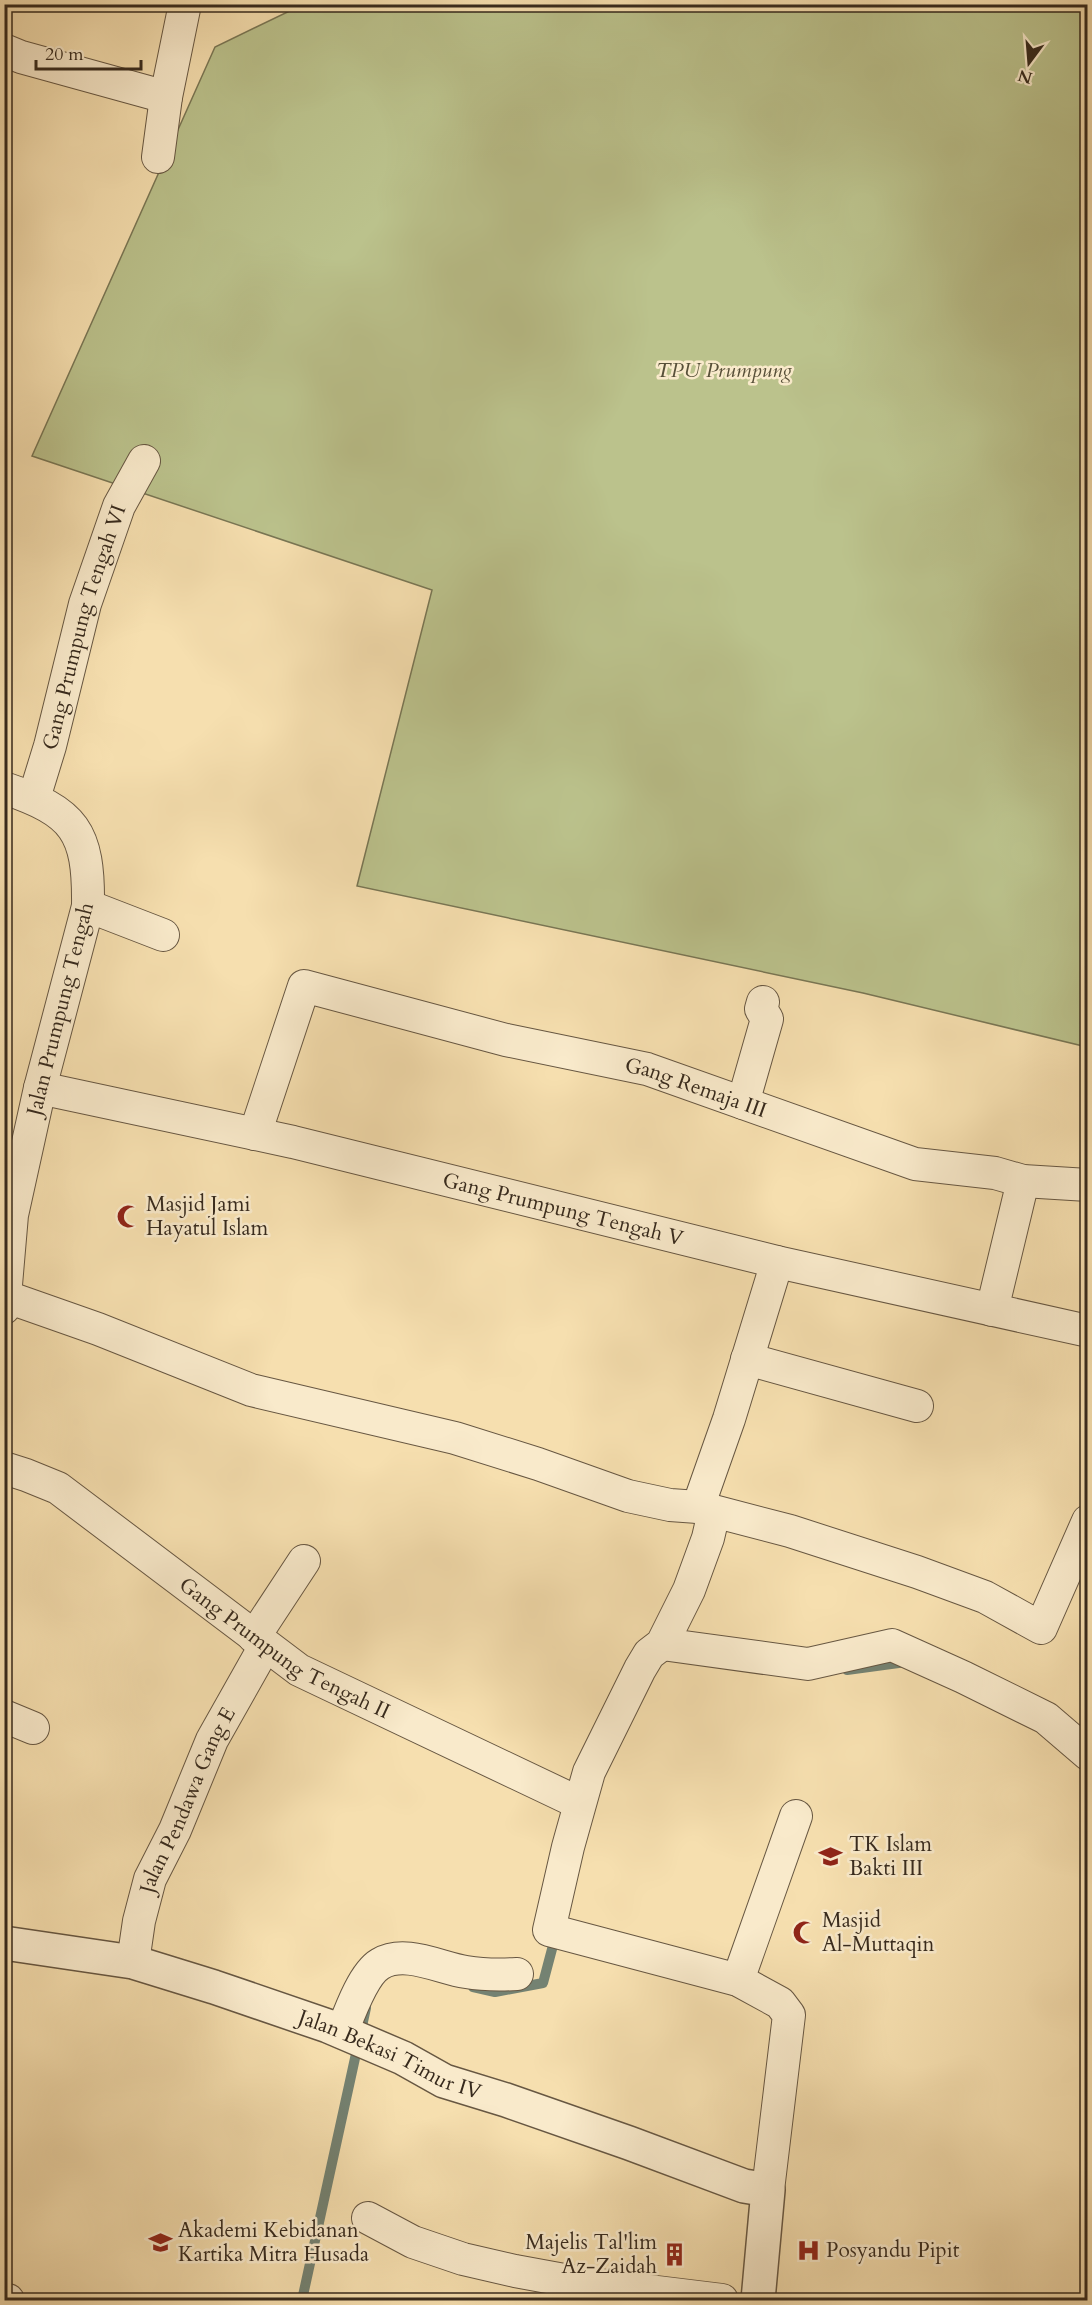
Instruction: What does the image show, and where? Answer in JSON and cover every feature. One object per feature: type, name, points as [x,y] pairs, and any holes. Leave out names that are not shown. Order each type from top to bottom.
[{"type":"street","points":[[158,157],[166,97],[185,4]]},
{"type":"street","points":[[4,50],[21,57],[166,97]]},
{"type":"street","name":"Gang Prumpung Tengah VI","points":[[34,798],[50,746],[85,604],[119,506],[144,461]]},
{"type":"street","name":"Jalan Prumpung Tengah","points":[[4,788],[34,798],[62,815],[78,834],[87,872],[88,906],[8,1214],[6,1303]]},
{"type":"street","points":[[88,906],[163,935]]},
{"type":"street","name":"Gang Remaja III","points":[[255,1134],[304,986],[506,1040],[647,1069],[915,1164],[995,1173],[1023,1181],[1088,1185]]},
{"type":"street","points":[[743,1103],[767,1019],[761,1009],[763,1002]]},
{"type":"street","name":"Gang Prumpung Tengah V","points":[[40,1088],[255,1134],[777,1262],[1088,1331]]},
{"type":"street","points":[[992,1310],[1023,1181]]},
{"type":"street","points":[[758,2301],[768,2190],[789,2015],[780,2003],[738,1980],[560,1932],[579,1803],[589,1772],[640,1669],[649,1654],[662,1644],[689,1590],[708,1538],[706,1510],[747,1359],[777,1262]]},
{"type":"street","points":[[6,1303],[98,1329],[251,1390],[455,1438],[628,1496],[706,1510],[790,1531],[917,1572],[985,1597],[1041,1628],[1088,1521]]},
{"type":"street","points":[[747,1359],[917,1406]]},
{"type":"street","name":"Gang Prumpung Tengah II","points":[[4,1468],[58,1488],[299,1670],[579,1803]]},
{"type":"street","name":"Jalan Pendawa Gang E","points":[[133,1962],[139,1921],[150,1879],[175,1830],[212,1740],[260,1642],[304,1561]]},
{"type":"street","points":[[662,1644],[808,1664],[892,1645],[1046,1718],[1088,1754]]},
{"type":"street","points":[[738,1980],[796,1816]]},
{"type":"street","name":"Jalan Bekasi Timur IV","points":[[4,1943],[133,1962],[355,2038],[403,2058],[444,2080],[630,2143],[744,2186],[768,2190]]},
{"type":"street","points":[[355,2038],[361,1987],[380,1964],[403,1958],[493,1976],[517,1974]]},
{"type":"street","points":[[368,2218],[413,2242],[463,2259],[505,2269],[575,2282],[722,2301]]},
{"type":"green space","name":"TPU Prumpung","points":[[302,5],[1087,5],[1087,1047],[863,993],[357,886],[432,590],[32,456],[215,47]]},
{"type":"waterway","points":[[847,1670],[906,1662]]},
{"type":"waterway","points":[[473,1987],[495,1992],[543,1983],[556,1934]]},
{"type":"waterway","points":[[302,2300],[366,2008]]},
{"type":"place","name":"Masjid Jami Hayatul Islam","points":[[128,1216]]},
{"type":"place","name":"TK Islam Bakti III","points":[[831,1856]]},
{"type":"place","name":"Masjid Al-Muttaqin","points":[[804,1932]]},
{"type":"place","name":"Akademi Kebidanan Kartika Mitra Husada","points":[[160,2242]]},
{"type":"place","name":"Posyandu Pipit","points":[[808,2250]]},
{"type":"place","name":"Majelis Tal'lim Az-Zaidah","points":[[675,2254]]}]
